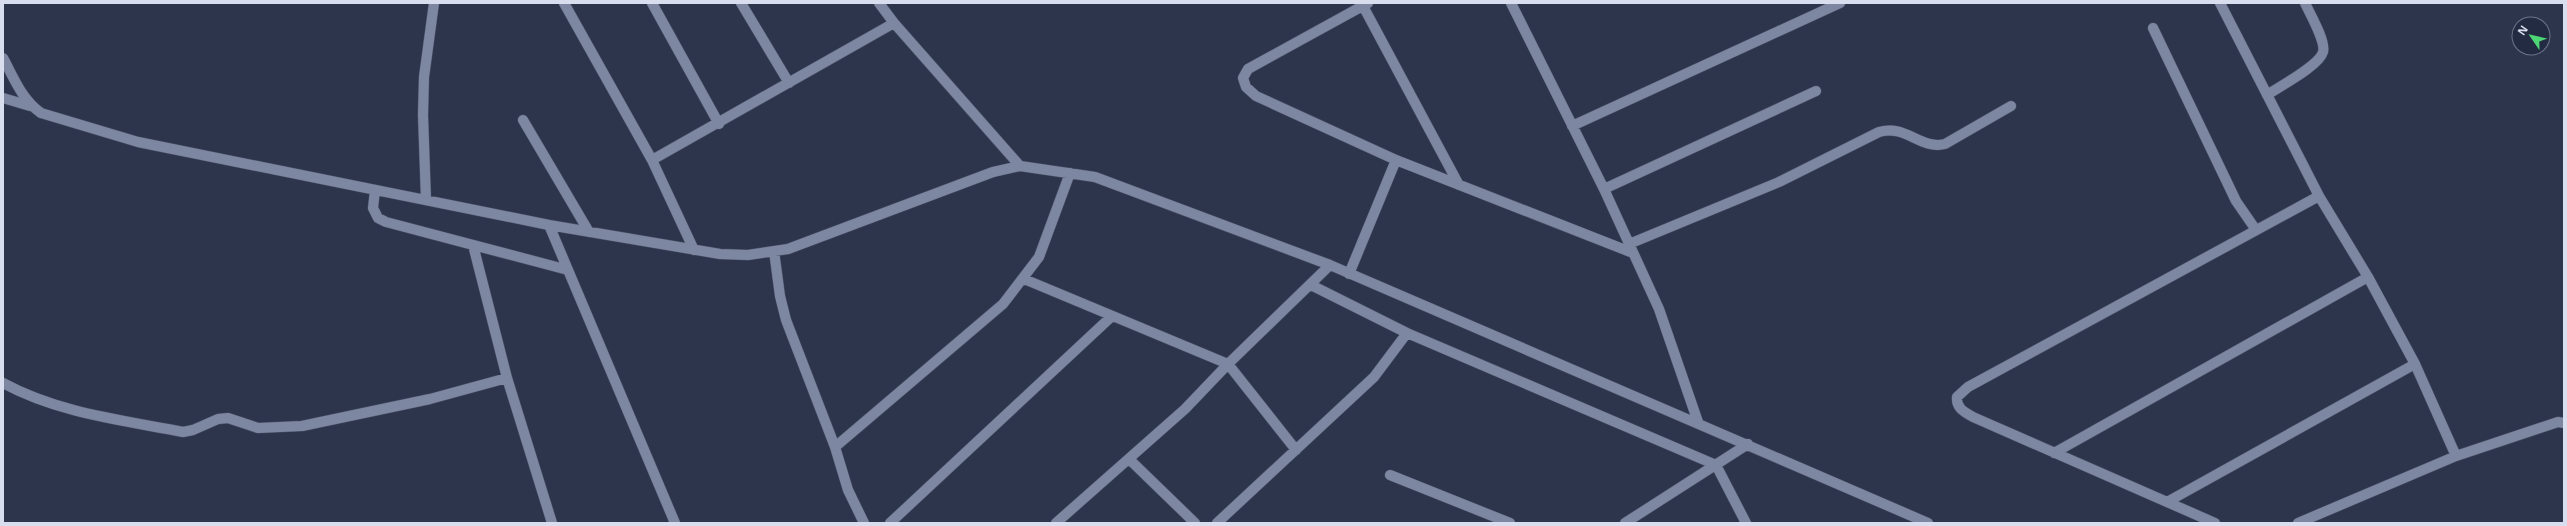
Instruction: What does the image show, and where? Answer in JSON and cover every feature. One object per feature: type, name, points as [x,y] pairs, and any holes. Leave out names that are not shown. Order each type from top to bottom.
[{"type":"street","points":[[426,200],[423,115],[424,77],[434,3]]},
{"type":"street","points":[[564,3],[652,160],[694,250]]},
{"type":"street","points":[[652,3],[719,124]]},
{"type":"street","points":[[741,3],[789,83]]},
{"type":"street","points":[[879,3],[894,23],[1020,166]]},
{"type":"street","points":[[1511,3],[1604,189],[1631,248],[1658,309],[1698,422]]},
{"type":"street","points":[[1572,126],[1840,3]]},
{"type":"street","points":[[2220,3],[2319,196],[2368,276],[2415,364],[2456,456]]},
{"type":"street","points":[[2267,95],[2318,61],[2323,51],[2322,39],[2305,3]]},
{"type":"street","points":[[1459,185],[1366,4],[1265,58],[1248,69],[1243,78],[1246,87],[1256,96],[1396,160],[1459,185],[1631,248],[1779,182],[1879,132],[1889,129],[1899,130],[1936,146],[1944,144],[2011,106]]},
{"type":"street","points":[[652,160],[719,124],[894,23]]},
{"type":"street","points":[[2153,28],[2236,201],[2256,230]]},
{"type":"street","points":[[3,58],[30,106]]},
{"type":"street","points":[[1604,189],[1816,91]]},
{"type":"street","points":[[3,98],[30,106],[41,113],[138,142],[549,225],[694,250],[748,255],[788,249],[993,172],[1020,166],[1094,178],[1330,265],[1698,422],[1928,523]]},
{"type":"street","points":[[524,120],[589,232]]},
{"type":"street","points":[[1349,274],[1396,160]]},
{"type":"street","points":[[835,447],[1003,304],[1024,279],[1039,257],[1070,174]]},
{"type":"street","points":[[374,190],[373,208],[378,218],[568,270]]},
{"type":"street","points":[[2215,523],[2054,454],[1973,417],[1961,410],[1957,403],[1957,397],[1968,387],[2319,196]]},
{"type":"street","points":[[549,225],[675,523]]},
{"type":"street","points":[[474,245],[507,378],[552,523]]},
{"type":"street","points":[[774,251],[780,296],[786,320],[835,447],[848,490],[864,523]]},
{"type":"street","points":[[1056,523],[1185,409],[1228,364],[1330,265]]},
{"type":"street","points":[[2054,454],[2368,276]]},
{"type":"street","points":[[1024,279],[1228,364],[1296,450]]},
{"type":"street","points":[[1311,285],[1407,333],[1716,465],[1746,523]]},
{"type":"street","points":[[890,523],[1112,316]]},
{"type":"street","points":[[1217,523],[1374,377],[1407,333]]},
{"type":"street","points":[[2167,502],[2415,364]]},
{"type":"street","points":[[3,383],[43,401],[77,412],[183,432],[193,430],[218,419],[228,418],[258,428],[302,426],[430,399],[507,378]]},
{"type":"street","points":[[2298,523],[2456,456],[2558,422],[2564,423]]},
{"type":"street","points":[[1625,523],[1748,444]]},
{"type":"street","points":[[1129,459],[1195,523]]},
{"type":"street","points":[[1390,475],[1510,523]]}]
